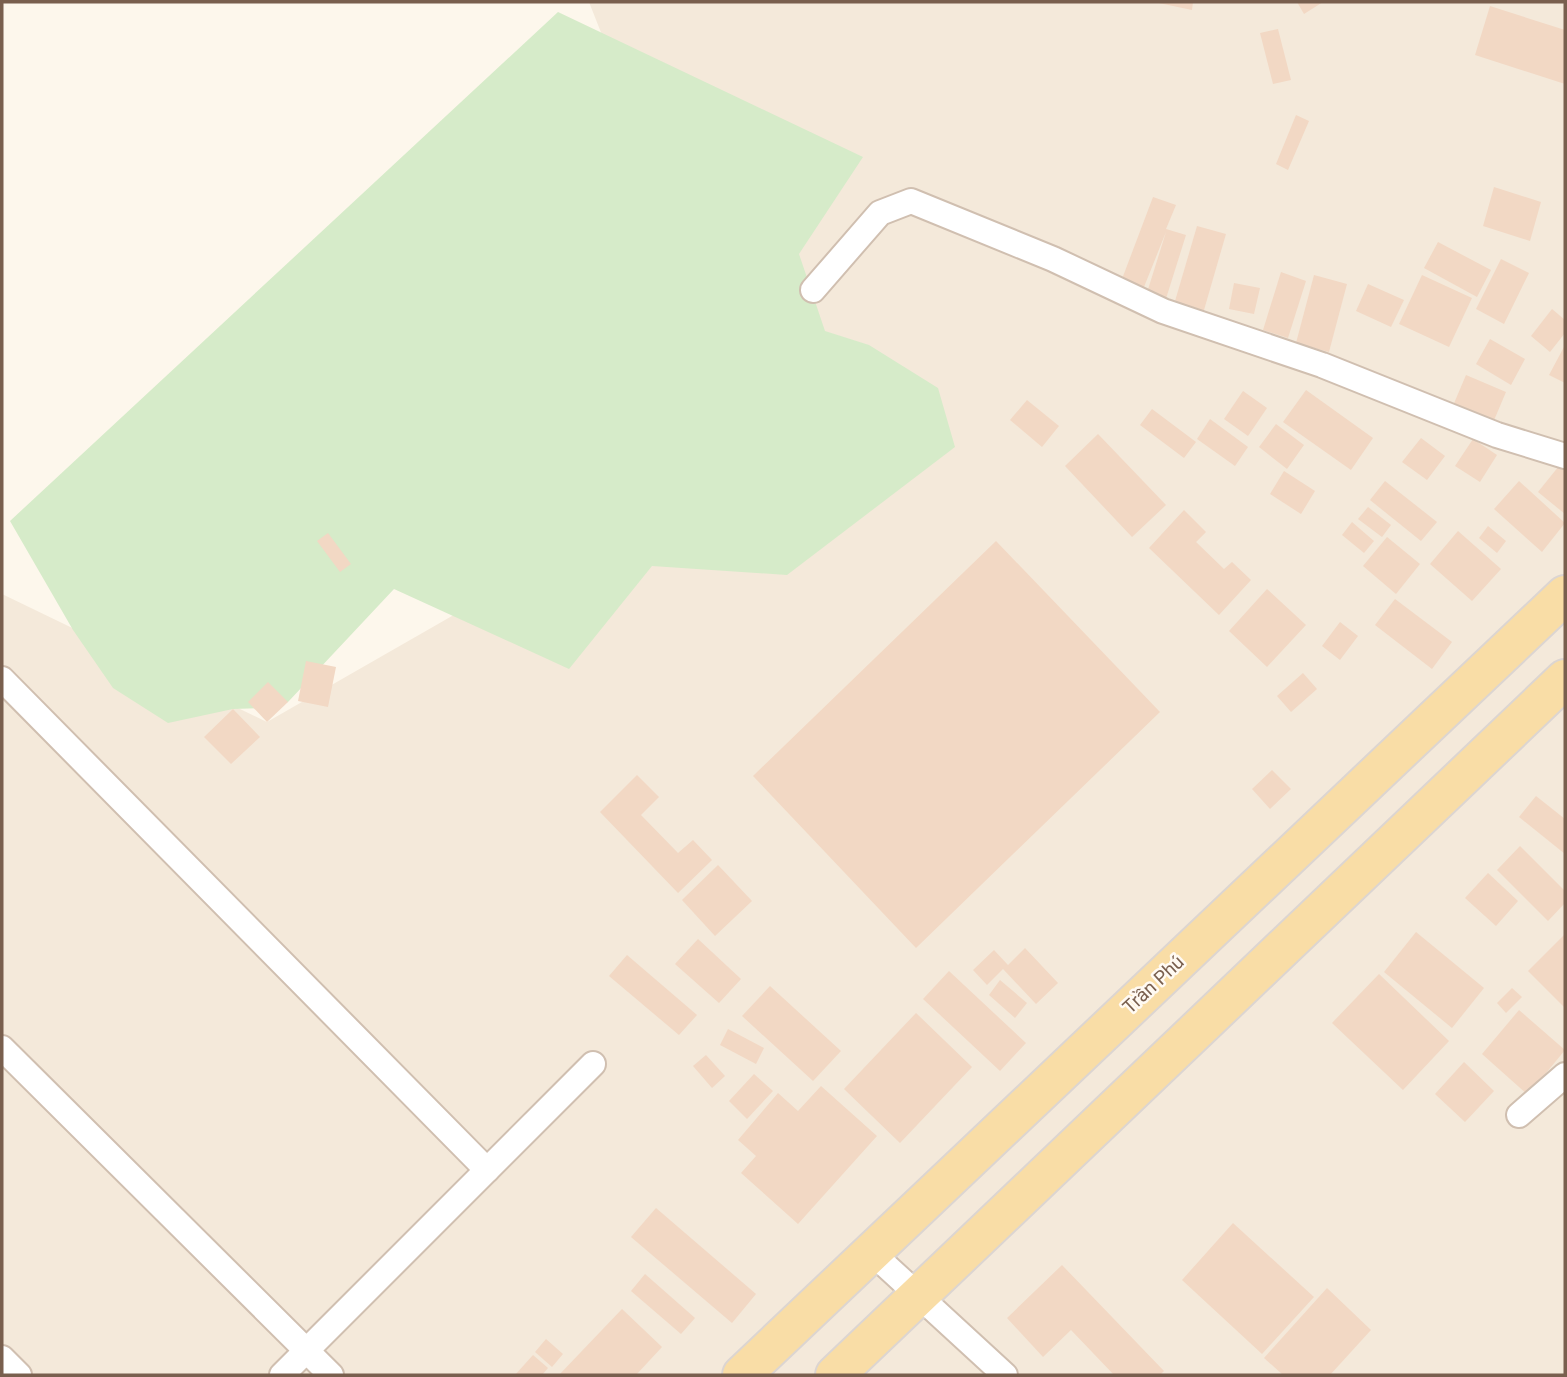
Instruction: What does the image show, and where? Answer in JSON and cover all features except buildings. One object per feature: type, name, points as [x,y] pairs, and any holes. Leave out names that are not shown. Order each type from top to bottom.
[{"type":"main road","name":"Trần Phú","points":[[742,1375],[1565,595]]},
{"type":"main road","points":[[835,1375],[1565,680]]},
{"type":"street","points":[[813,290],[880,213],[911,201],[1042,254],[1163,311],[1322,365],[1497,435],[1565,456]]},
{"type":"street","points":[[2,679],[487,1170]]},
{"type":"street","points":[[2,1048],[331,1375]]},
{"type":"street","points":[[282,1375],[593,1064]]},
{"type":"street","points":[[1519,1115],[1565,1075]]},
{"type":"street","points":[[870,1251],[1005,1375]]},
{"type":"street","points":[[2,1358],[19,1375]]},
{"type":"shaded area","points":[[589,2],[1565,2],[1565,1375],[2,1375],[2,594],[267,722],[761,439]]},
{"type":"green space","points":[[558,12],[863,157],[799,254],[825,331],[869,345],[938,388],[955,447],[787,575],[652,566],[569,669],[394,589],[288,702],[265,708],[233,709],[168,723],[113,688],[73,630],[10,521]]}]
